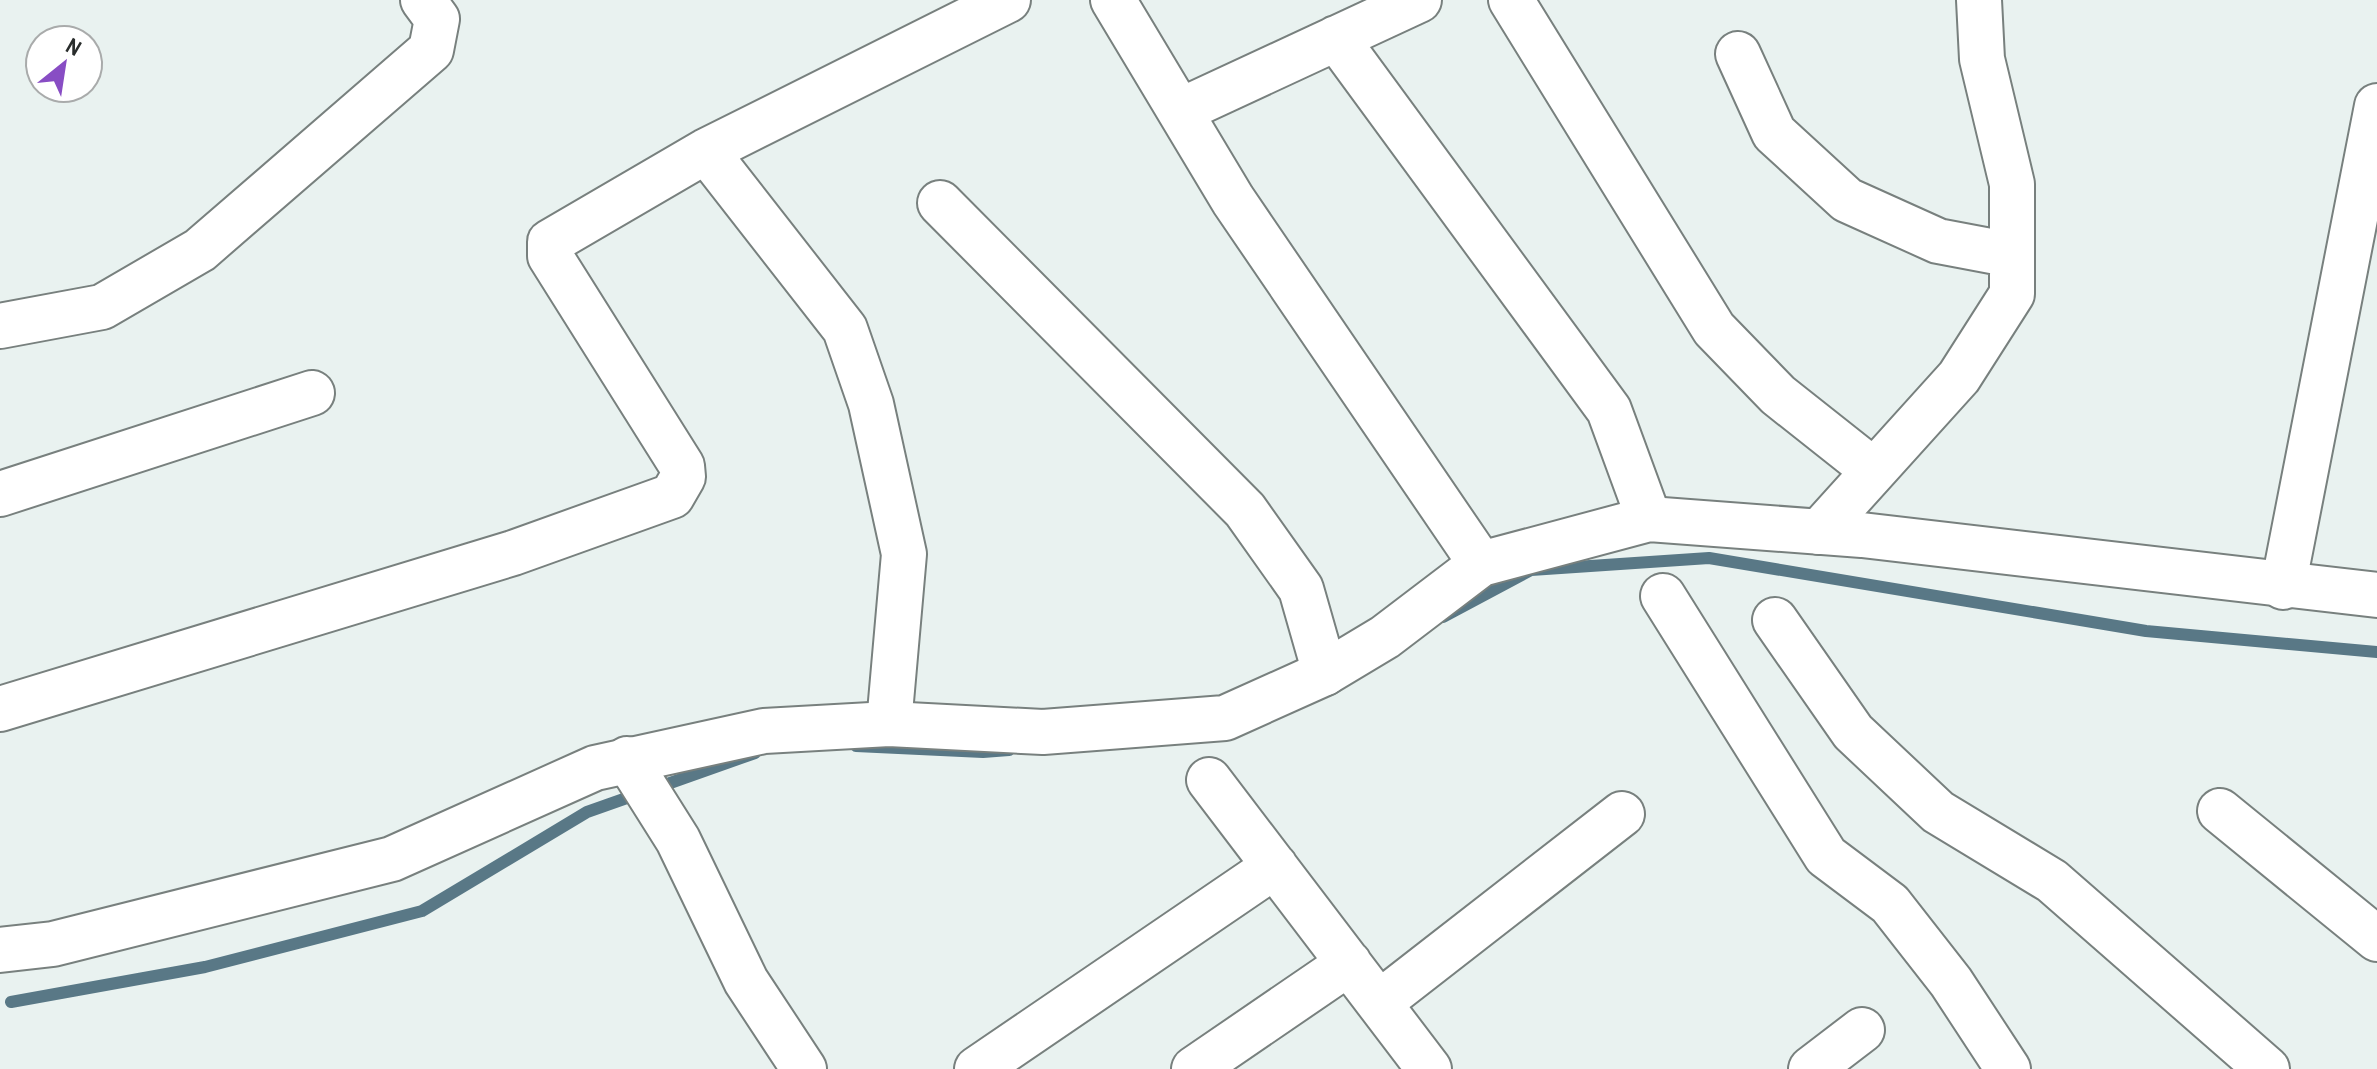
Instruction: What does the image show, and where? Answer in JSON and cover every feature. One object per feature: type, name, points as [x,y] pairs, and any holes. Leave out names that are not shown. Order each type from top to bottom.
[{"type":"street","points":[[0,326],[102,307],[200,250],[431,50],[437,19],[423,0]]},
{"type":"street","points":[[0,709],[513,553],[672,496],[683,477],[682,466],[550,256],[550,242],[706,151],[1008,0]]},
{"type":"street","points":[[1113,0],[1182,110],[1233,200],[1481,564]]},
{"type":"street","points":[[1182,110],[1419,0]]},
{"type":"street","points":[[1511,0],[1714,329],[1778,395],[1874,471]]},
{"type":"street","points":[[1819,532],[1959,377],[2012,294],[2012,184],[1982,59],[1979,0]]},
{"type":"street","points":[[1336,38],[1609,410],[1649,519]]},
{"type":"street","points":[[1738,54],[1774,133],[1847,200],[1938,241],[2012,255]]},
{"type":"street","points":[[2283,587],[2377,106]]},
{"type":"street","points":[[706,151],[845,329],[871,404],[904,554],[889,724]]},
{"type":"street","points":[[940,203],[1245,510],[1301,589],[1325,673]]},
{"type":"street","points":[[0,494],[312,393]]},
{"type":"street","points":[[0,948],[53,944],[392,859],[595,768],[630,764],[764,731],[889,724],[1043,732],[1225,718],[1325,673],[1385,637],[1481,564],[1649,519],[1819,532],[2283,587],[2377,595]]},
{"type":"street","points":[[1663,596],[1826,856],[1890,904],[1951,982],[2008,1069]]},
{"type":"street","points":[[1775,620],[1853,732],[1938,812],[2052,881],[2267,1069]]},
{"type":"street","points":[[630,764],[678,840],[746,981],[804,1069]]},
{"type":"street","points":[[1209,780],[1429,1069]]},
{"type":"street","points":[[2220,811],[2377,939]]},
{"type":"street","points":[[1379,1003],[1622,814]]},
{"type":"street","points":[[977,1069],[1275,866]]},
{"type":"street","points":[[1194,1069],[1349,963]]},
{"type":"street","points":[[1811,1069],[1862,1030]]},
{"type":"waterway","points":[[1443,617],[1531,570],[1709,558],[2146,631],[2377,652]]},
{"type":"waterway","points":[[856,746],[983,752],[1009,750]]},
{"type":"waterway","points":[[656,788],[755,753]]},
{"type":"waterway","points":[[11,1002],[205,967],[422,911],[587,812],[638,794]]}]
